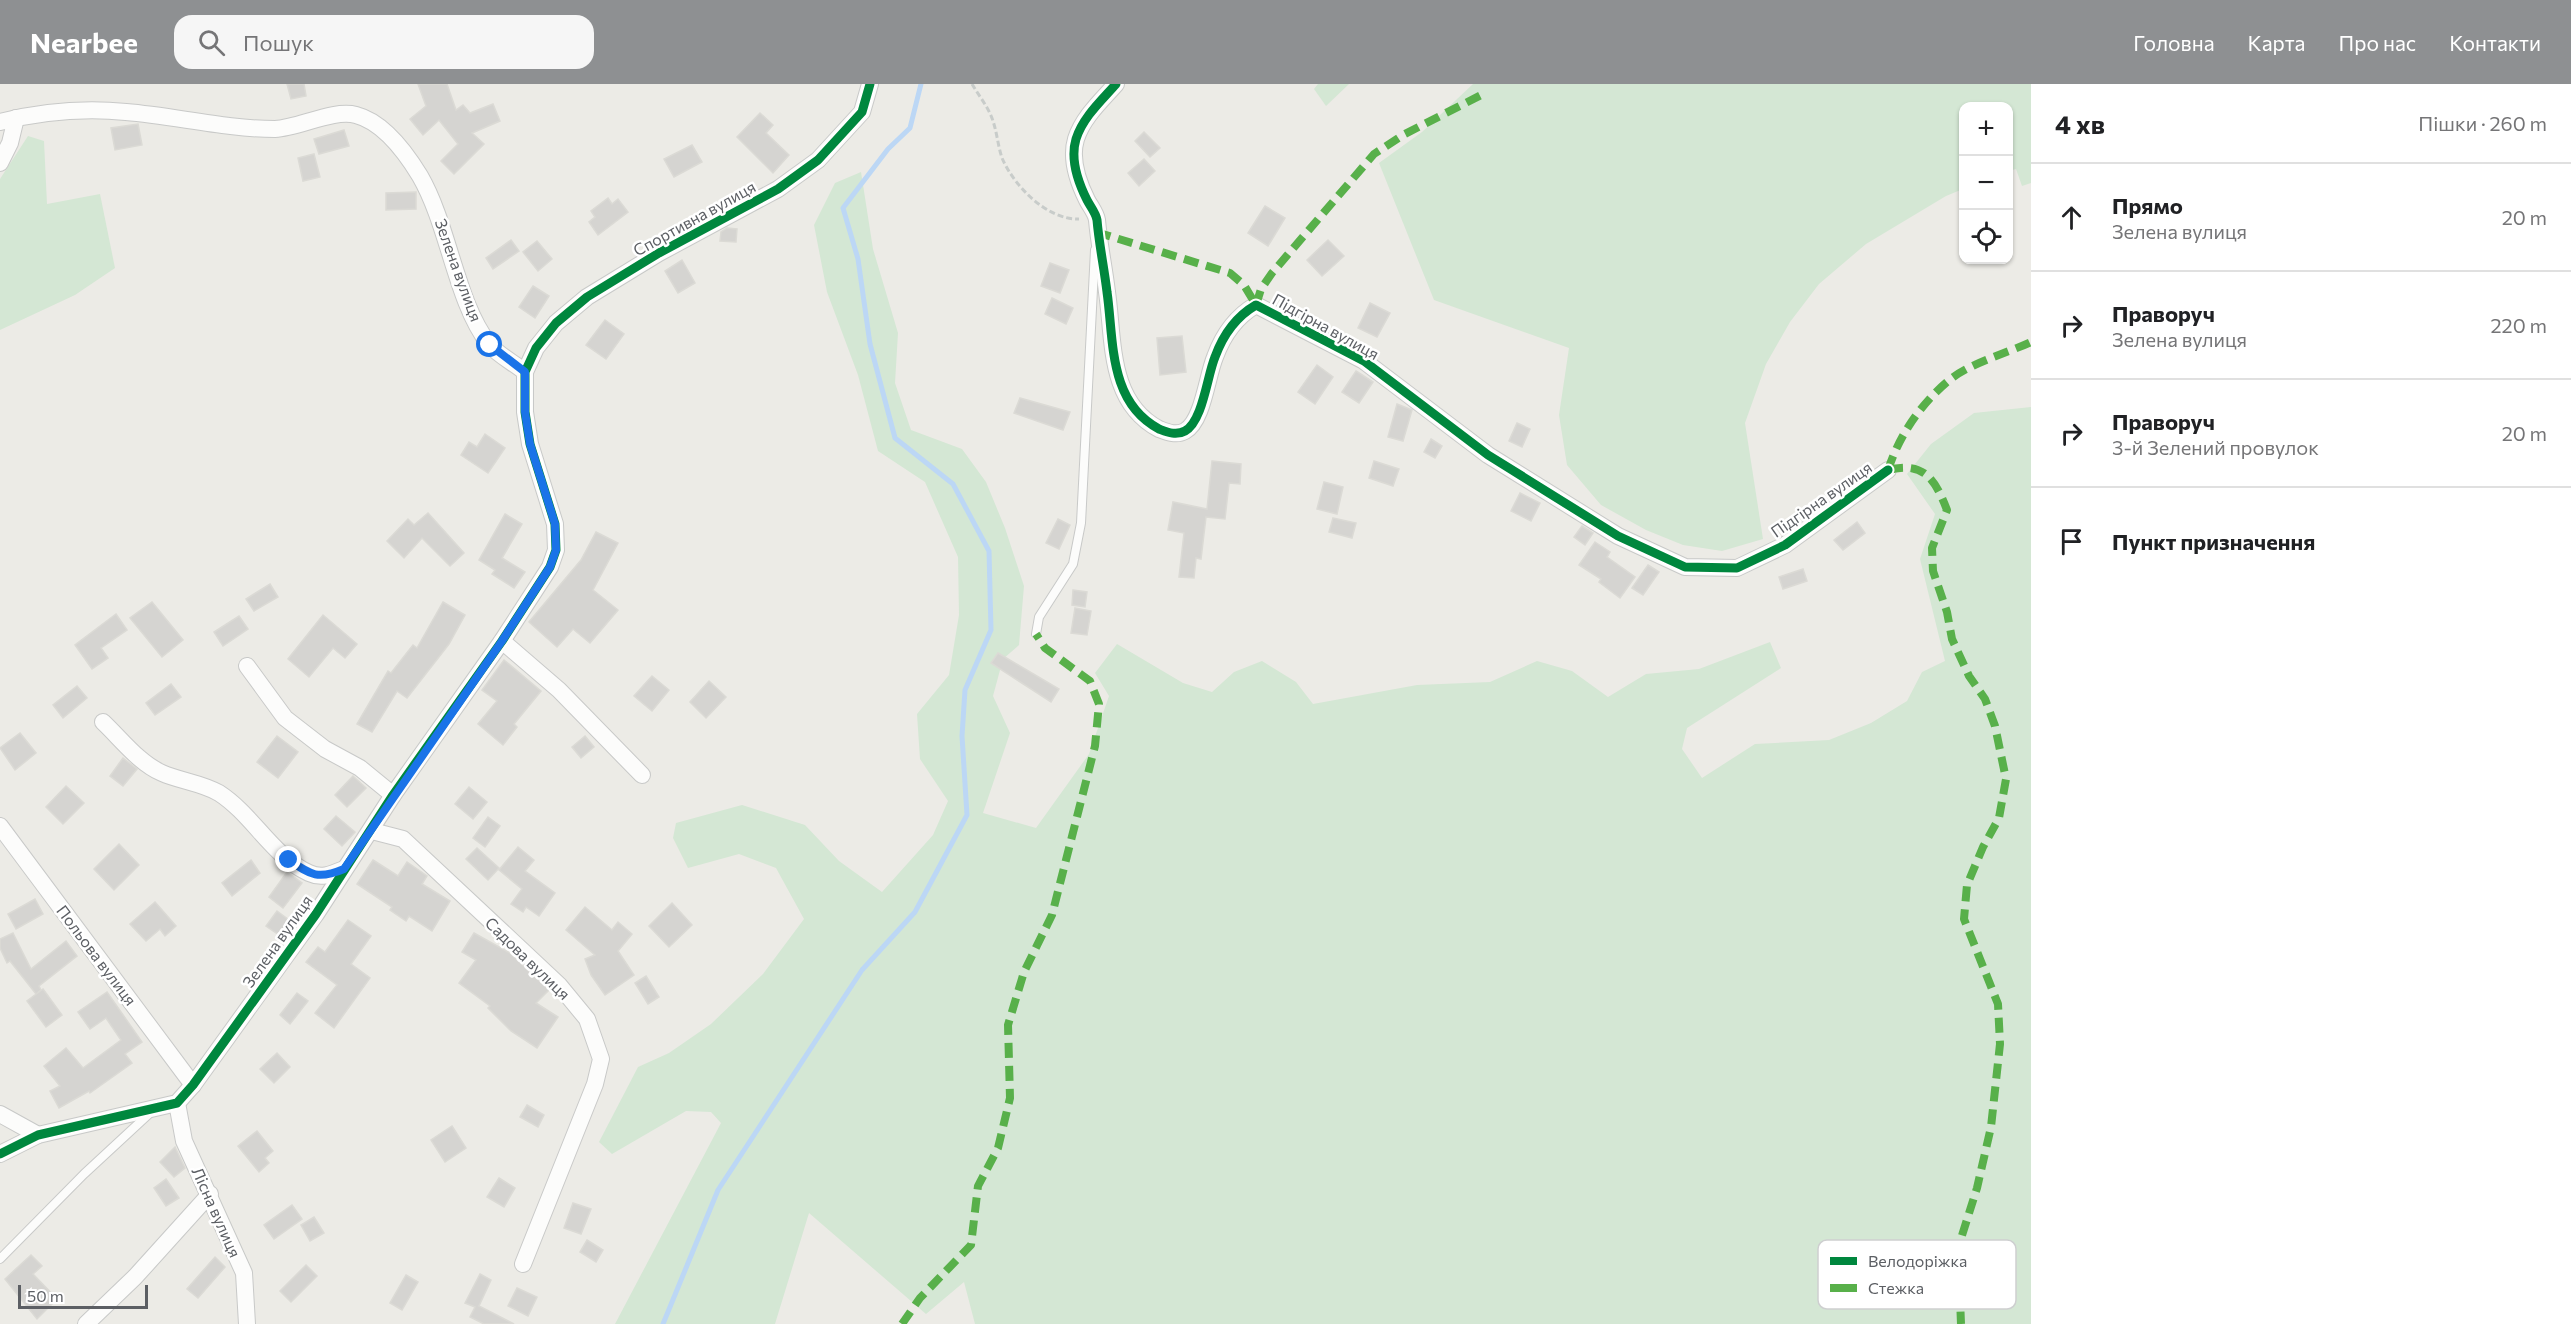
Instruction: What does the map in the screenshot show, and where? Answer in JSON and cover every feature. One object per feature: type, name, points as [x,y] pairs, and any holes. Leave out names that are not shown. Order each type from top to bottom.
[{"type":"street","name":"Спортивна вулиця","points":[[525,372],[536,348],[556,323],[587,297],[659,253],[778,189],[818,160],[862,112],[870,84]]},
{"type":"street","name":"Підгірна вулиця","points":[[1116,84],[1088,116],[1076,139],[1074,164],[1096,225],[1104,260],[1114,366],[1132,407],[1150,424],[1169,434],[1184,432],[1196,420],[1215,356],[1231,327],[1243,313],[1256,304],[1364,361],[1488,455],[1618,536],[1685,567],[1737,568],[1785,545],[1888,470]]},
{"type":"street","name":"Зелена вулиця","points":[[8,120],[71,111],[125,112],[277,129],[354,114],[388,134],[419,175],[437,212],[473,315],[490,345],[525,372],[525,412],[530,444],[555,524],[556,550],[550,567],[502,641],[393,795],[372,831],[344,869],[316,914],[193,1085],[177,1103]]},
{"type":"street","points":[[0,163],[10,143],[8,120]]},
{"type":"street","points":[[502,641],[559,690],[642,775]]},
{"type":"street","points":[[247,666],[285,718],[325,749],[360,768],[393,795]]},
{"type":"street","points":[[103,722],[146,765],[162,773],[218,792],[241,811],[289,860],[310,874],[327,876],[344,869]]},
{"type":"street","name":"Польова вулиця","points":[[0,826],[193,1085]]},
{"type":"street","name":"Садова вулиця","points":[[372,831],[403,839],[559,985],[587,1020],[596,1038],[601,1059],[595,1084],[523,1264]]},
{"type":"street","points":[[0,1154],[38,1135],[177,1103]]},
{"type":"street","name":"Лісна вулиця","points":[[177,1103],[184,1141],[244,1273],[247,1324]]},
{"type":"street","points":[[0,1114],[38,1135]]},
{"type":"street","points":[[86,1324],[135,1277],[210,1194]]},
{"type":"lane","points":[[1036,634],[1039,617],[1073,564],[1081,523],[1088,418],[1089,312],[1096,225]]},
{"type":"lane","points":[[0,1259],[84,1174],[141,1123],[155,1107]]},
{"type":"path","points":[[972,84],[993,119],[1002,157],[1014,180],[1037,202],[1067,219],[1096,225]]},
{"type":"green space","points":[[1318,84],[1349,84],[1326,106],[1314,89]]},
{"type":"green space","points":[[1473,84],[2031,84],[2031,183],[2022,186],[2016,169],[2013,170],[2013,102],[1959,102],[1959,191],[1946,196],[1866,244],[1819,284],[1790,322],[1766,364],[1745,423],[1763,539],[1722,551],[1683,545],[1646,530],[1601,505],[1567,465],[1559,415],[1569,348],[1434,300],[1379,163],[1422,132]]},
{"type":"green space","points":[[28,136],[44,141],[47,204],[100,194],[115,268],[75,295],[0,330],[0,179]]},
{"type":"green space","points":[[861,172],[873,249],[898,333],[895,383],[911,430],[962,449],[986,482],[1005,528],[1024,586],[1019,645],[1003,659],[993,696],[1010,733],[983,813],[1036,828],[1089,754],[1109,696],[1095,673],[1117,644],[1183,683],[1212,692],[1234,672],[1262,661],[1296,682],[1313,704],[1417,685],[1490,682],[1537,661],[1572,671],[1608,697],[1646,674],[1699,669],[1770,642],[1781,668],[1687,728],[1682,749],[1702,778],[1755,744],[1829,740],[1871,723],[1907,701],[1922,672],[1945,661],[1920,559],[1935,514],[1907,474],[1931,444],[1974,413],[2031,407],[2031,1324],[975,1324],[964,1282],[926,1314],[809,1213],[775,1324],[615,1324],[721,1123],[711,1112],[686,1111],[612,1154],[599,1142],[638,1067],[669,1053],[711,1024],[763,974],[804,919],[776,868],[739,854],[688,868],[673,838],[676,823],[742,805],[805,825],[839,861],[882,892],[933,835],[948,801],[920,759],[917,714],[949,675],[959,615],[958,557],[925,482],[878,451],[858,375],[827,292],[814,225],[835,183]]},
{"type":"building","points":[[287,84],[304,84],[306,96],[291,99]]},
{"type":"building","points":[[418,84],[447,84],[456,110],[463,105],[470,113],[493,104],[500,121],[472,133],[484,144],[454,174],[441,161],[458,144],[439,120],[423,135],[410,119],[426,106]]},
{"type":"building","points":[[760,113],[773,125],[766,133],[789,155],[773,173],[737,137]]},
{"type":"building","points":[[138,124],[142,145],[115,150],[111,128]]},
{"type":"building","points":[[344,130],[349,146],[319,154],[314,139]]},
{"type":"building","points":[[1144,132],[1160,148],[1150,157],[1135,141]]},
{"type":"building","points":[[692,145],[702,162],[674,177],[664,159]]},
{"type":"building","points":[[314,154],[320,177],[303,181],[298,158]]},
{"type":"building","points":[[1144,159],[1155,171],[1139,186],[1128,173]]},
{"type":"building","points":[[416,192],[416,209],[386,210],[386,193]]},
{"type":"building","points":[[608,198],[612,204],[618,199],[628,212],[598,235],[589,222],[595,217],[591,211]]},
{"type":"building","points":[[1265,206],[1285,218],[1268,246],[1248,233]]},
{"type":"building","points":[[727,228],[737,229],[736,242],[720,241],[721,232]]},
{"type":"building","points":[[511,240],[519,251],[493,269],[486,258]]},
{"type":"building","points":[[1328,240],[1344,256],[1322,276],[1307,260]]},
{"type":"building","points":[[537,241],[552,259],[538,271],[523,252]]},
{"type":"building","points":[[682,260],[695,283],[678,293],[665,271]]},
{"type":"building","points":[[1050,263],[1069,270],[1060,293],[1041,286]]},
{"type":"building","points":[[533,286],[549,296],[535,318],[519,307]]},
{"type":"building","points":[[1052,298],[1073,308],[1066,324],[1045,314]]},
{"type":"building","points":[[1370,303],[1390,313],[1377,337],[1358,328]]},
{"type":"building","points":[[605,320],[624,334],[606,359],[586,345]]},
{"type":"building","points":[[1182,336],[1186,372],[1160,375],[1157,338]]},
{"type":"building","points":[[1317,365],[1333,377],[1315,404],[1298,392]]},
{"type":"building","points":[[1356,371],[1373,382],[1359,403],[1342,392]]},
{"type":"building","points":[[1020,398],[1070,412],[1063,430],[1014,413]]},
{"type":"building","points":[[1397,404],[1412,410],[1403,441],[1388,437]]},
{"type":"building","points":[[1517,423],[1530,429],[1522,447],[1509,441]]},
{"type":"building","points":[[485,434],[505,448],[488,473],[461,455],[469,442],[477,447]]},
{"type":"building","points":[[1431,439],[1442,446],[1435,458],[1424,452]]},
{"type":"building","points":[[1212,461],[1241,464],[1240,484],[1229,483],[1225,519],[1206,517],[1201,559],[1196,558],[1194,578],[1179,577],[1184,533],[1168,530],[1173,502],[1207,509]]},
{"type":"building","points":[[1374,461],[1399,469],[1393,486],[1369,478]]},
{"type":"building","points":[[1324,482],[1343,487],[1337,514],[1317,509]]},
{"type":"building","points":[[1520,493],[1540,503],[1531,521],[1511,511]]},
{"type":"building","points":[[428,513],[464,553],[450,566],[422,538],[404,558],[387,541],[408,519],[414,525]]},
{"type":"building","points":[[505,514],[522,524],[502,558],[525,572],[514,588],[492,574],[495,570],[479,560]]},
{"type":"building","points":[[1333,518],[1356,523],[1352,538],[1329,532]]},
{"type":"building","points":[[1058,519],[1070,525],[1059,549],[1046,543]]},
{"type":"building","points":[[1857,522],[1865,533],[1843,550],[1834,540]]},
{"type":"building","points":[[1582,526],[1593,533],[1585,545],[1574,537]]},
{"type":"building","points":[[596,532],[618,543],[593,590],[618,610],[590,643],[573,629],[557,647],[529,622],[581,560]]},
{"type":"building","points":[[1595,542],[1610,552],[1607,557],[1635,577],[1620,598],[1599,582],[1601,579],[1579,565]]},
{"type":"building","points":[[1648,565],[1659,572],[1643,595],[1632,588]]},
{"type":"building","points":[[1803,569],[1807,581],[1783,589],[1779,577]]},
{"type":"building","points":[[270,584],[278,597],[254,611],[246,599]]},
{"type":"building","points":[[1073,590],[1087,592],[1085,607],[1072,605]]},
{"type":"building","points":[[152,602],[183,640],[162,657],[130,618]]},
{"type":"building","points":[[443,602],[465,615],[449,644],[407,698],[397,691],[372,732],[357,724],[388,671],[391,673],[413,645],[417,648]]},
{"type":"building","points":[[1075,608],[1091,611],[1087,635],[1071,633]]},
{"type":"building","points":[[116,614],[127,630],[101,648],[108,658],[92,669],[75,645]]},
{"type":"building","points":[[323,615],[357,644],[345,658],[333,648],[309,677],[288,659]]},
{"type":"building","points":[[239,616],[248,629],[223,646],[214,632]]},
{"type":"building","points":[[998,653],[1059,689],[1051,702],[991,663]]},
{"type":"building","points":[[504,660],[541,691],[514,724],[517,727],[503,745],[478,724],[497,701],[482,690]]},
{"type":"building","points":[[652,676],[669,690],[652,711],[634,696]]},
{"type":"building","points":[[709,681],[726,697],[706,718],[690,702]]},
{"type":"building","points":[[171,684],[181,697],[155,715],[146,703]]},
{"type":"building","points":[[77,686],[87,698],[63,718],[53,705]]},
{"type":"building","points":[[20,733],[36,753],[15,770],[0,748]]},
{"type":"building","points":[[277,736],[298,752],[278,778],[257,762]]},
{"type":"building","points":[[585,736],[594,747],[581,758],[572,747]]},
{"type":"building","points":[[123,758],[137,769],[123,786],[110,776]]},
{"type":"building","points":[[353,776],[366,788],[347,807],[335,795]]},
{"type":"building","points":[[66,786],[84,803],[63,824],[46,807]]},
{"type":"building","points":[[469,787],[487,802],[473,819],[455,804]]},
{"type":"building","points":[[336,816],[355,832],[342,846],[324,829]]},
{"type":"building","points":[[488,817],[500,826],[485,847],[473,838]]},
{"type":"building","points":[[119,844],[139,865],[114,890],[94,869]]},
{"type":"building","points":[[518,847],[534,860],[525,871],[555,893],[539,916],[526,907],[523,912],[511,904],[522,889],[499,870]]},
{"type":"building","points":[[477,848],[499,868],[488,880],[466,859]]},
{"type":"building","points":[[251,860],[260,873],[232,896],[222,883]]},
{"type":"building","points":[[373,860],[398,876],[407,862],[427,876],[422,884],[450,901],[432,931],[409,916],[406,921],[390,910],[392,907],[357,884]]},
{"type":"building","points":[[287,872],[302,883],[283,908],[269,897]]},
{"type":"building","points":[[35,899],[43,914],[16,929],[8,914]]},
{"type":"building","points":[[155,902],[176,926],[165,936],[160,929],[146,941],[130,924]]},
{"type":"building","points":[[672,903],[692,925],[669,947],[649,926]]},
{"type":"building","points":[[585,907],[612,930],[618,922],[632,934],[618,951],[634,975],[605,995],[591,975],[585,959],[595,955],[566,930]]},
{"type":"building","points":[[277,911],[293,923],[282,937],[266,926]]},
{"type":"building","points":[[348,920],[371,936],[351,964],[370,978],[334,1028],[315,1013],[337,985],[306,962],[318,947],[325,952]]},
{"type":"building","points":[[13,933],[31,969],[66,941],[77,956],[39,986],[41,990],[36,994],[10,961],[7,963],[0,948],[0,939]]},
{"type":"building","points":[[474,933],[510,953],[549,990],[536,1003],[558,1017],[537,1048],[511,1031],[488,1008],[490,1006],[459,983],[476,960],[462,952]]},
{"type":"building","points":[[646,976],[659,997],[648,1004],[635,983]]},
{"type":"building","points":[[43,989],[62,1015],[46,1027],[27,1001]]},
{"type":"building","points":[[107,992],[142,1042],[125,1054],[132,1063],[90,1093],[89,1091],[59,1108],[50,1091],[60,1086],[44,1066],[66,1048],[83,1068],[121,1040],[106,1018],[90,1029],[78,1012]]},
{"type":"building","points":[[297,993],[308,1001],[290,1024],[280,1015]]},
{"type":"building","points":[[277,1053],[290,1067],[274,1083],[260,1069]]},
{"type":"building","points":[[527,1105],[544,1115],[538,1127],[520,1117]]},
{"type":"building","points":[[452,1126],[466,1148],[445,1162],[431,1140]]},
{"type":"building","points":[[257,1131],[273,1151],[265,1158],[269,1163],[259,1172],[238,1146]]},
{"type":"building","points":[[175,1147],[185,1168],[174,1177],[160,1162]]},
{"type":"building","points":[[499,1178],[515,1188],[504,1207],[487,1197]]},
{"type":"building","points":[[166,1179],[179,1198],[166,1206],[154,1188]]},
{"type":"building","points":[[573,1203],[591,1209],[581,1234],[564,1228]]},
{"type":"building","points":[[292,1205],[302,1219],[274,1239],[264,1225]]},
{"type":"building","points":[[314,1217],[324,1233],[310,1241],[301,1225]]},
{"type":"building","points":[[587,1240],[603,1250],[596,1262],[580,1252]]},
{"type":"building","points":[[31,1255],[42,1266],[33,1274],[57,1299],[37,1319],[5,1279]]},
{"type":"building","points":[[215,1257],[225,1267],[198,1298],[187,1289]]},
{"type":"building","points":[[306,1265],[317,1276],[291,1302],[280,1291]]},
{"type":"building","points":[[480,1274],[491,1280],[479,1306],[514,1324],[484,1324],[470,1317],[475,1307],[465,1303]]},
{"type":"building","points":[[406,1275],[418,1282],[402,1310],[390,1303]]},
{"type":"building","points":[[517,1288],[537,1297],[528,1316],[508,1306]]},
{"type":"waterway","points":[[663,1324],[718,1190],[862,970],[915,912],[967,815],[962,736],[965,690],[991,630],[989,551],[953,484],[895,438],[870,344],[858,259],[843,208],[888,149],[910,128],[921,84]]},
{"type":"marked path","points":[[1256,305],[1261,289],[1272,273],[1374,154],[1403,135],[1485,93]]},
{"type":"marked path","points":[[1096,232],[1230,273],[1244,285],[1256,305]]},
{"type":"marked path","points":[[1888,470],[1904,433],[1919,411],[1947,382],[1976,364],[2031,342]]},
{"type":"marked path","points":[[1888,470],[1911,468],[1927,475],[1938,489],[1947,510],[1932,548],[1933,571],[1947,612],[1952,639],[1969,676],[1985,699],[1995,726],[2006,779],[1999,818],[1983,847],[1967,885],[1964,919],[1998,1004],[2000,1044],[1991,1127],[1977,1188],[1961,1240]]},
{"type":"marked path","points":[[902,1324],[920,1298],[971,1245],[978,1186],[998,1148],[1010,1098],[1008,1025],[1024,972],[1052,915],[1095,746],[1099,704],[1090,681],[1045,648],[1036,634]]},
{"type":"marked path","points":[[1960,1309],[1961,1324]]},
{"type":"cycle path","points":[[0,1154],[38,1135],[177,1103],[193,1085],[316,914],[393,795],[502,641],[550,567],[556,550],[555,524],[530,444],[525,412],[525,372],[536,348],[556,323],[587,297],[659,253],[778,189],[818,160],[862,112],[870,84]]},
{"type":"cycle path","points":[[1116,84],[1083,123],[1074,147],[1074,162],[1081,186],[1097,220],[1116,368],[1130,403],[1142,417],[1159,429],[1178,433],[1191,426],[1200,408],[1212,365],[1222,341],[1237,320],[1256,305],[1364,361],[1488,455],[1618,536],[1685,567],[1737,568],[1785,545],[1888,470]]},
{"type":"route","points":[[289,860],[310,874],[327,876],[344,869],[372,831],[393,795],[502,641],[550,567],[556,550],[555,524],[542,476],[530,444],[525,412],[525,372],[490,345]]}]
